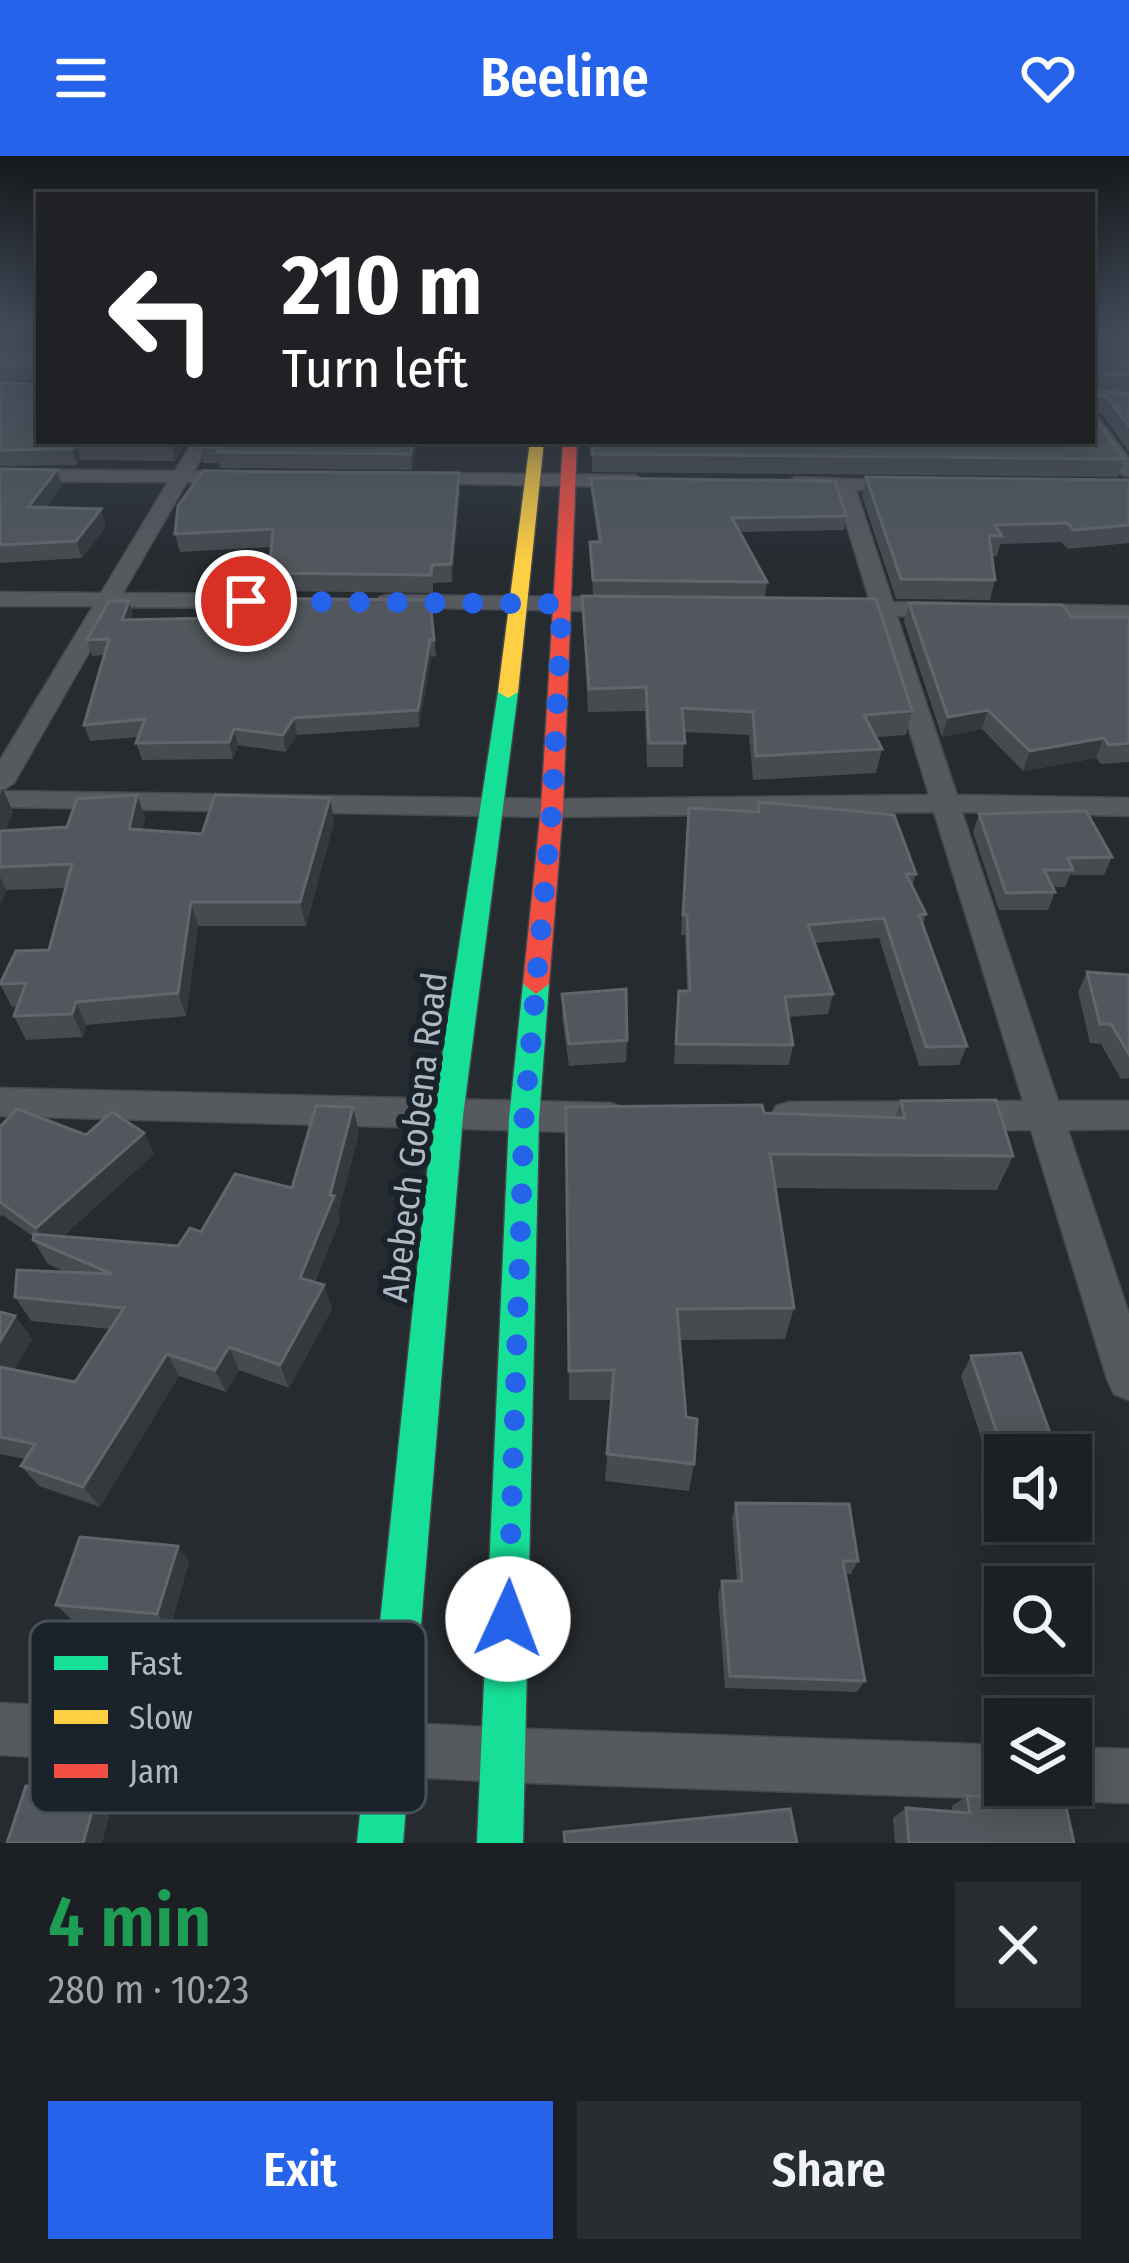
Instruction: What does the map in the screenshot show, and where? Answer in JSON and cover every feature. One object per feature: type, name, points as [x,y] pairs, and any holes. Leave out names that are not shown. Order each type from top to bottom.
[{"type":"street","points":[[1095,425],[1129,471]]},
{"type":"street","points":[[0,783],[200,444]]},
{"type":"street","name":"Abebech Gobena Road","points":[[401,1621],[448,1116],[495,807],[537,444]]},
{"type":"street","points":[[500,1843],[524,1119],[552,808],[570,444]]},
{"type":"street","points":[[0,475],[251,478]]},
{"type":"street","points":[[392,479],[660,482]]},
{"type":"street","points":[[775,483],[915,485]]},
{"type":"street","points":[[844,484],[1129,1379]]},
{"type":"street","points":[[1105,488],[1129,488]]},
{"type":"street","points":[[0,599],[292,602]]},
{"type":"street","points":[[360,602],[608,604]]},
{"type":"street","points":[[815,608],[1129,613]]},
{"type":"street","points":[[0,799],[552,808],[945,803],[1129,807]]},
{"type":"street","points":[[0,1102],[524,1119],[643,1118]]},
{"type":"street","points":[[760,1116],[1129,1115]]},
{"type":"street","points":[[0,1730],[30,1732]]},
{"type":"street","points":[[426,1752],[984,1771]]},
{"type":"street","points":[[1092,1775],[1129,1776]]},
{"type":"street","name":"Abebech Gobena Road","points":[[380,1843],[383,1813]]},
{"type":"building","points":[[0,405],[36,405],[36,444],[76,444],[72,449],[0,450]]},
{"type":"building","points":[[1113,405],[1129,405],[1129,426]]},
{"type":"building","points":[[1095,418],[1124,459],[592,454],[592,444],[1095,444]]},
{"type":"building","points":[[413,444],[411,454],[217,452],[220,447],[200,447]]},
{"type":"building","points":[[0,469],[57,470],[28,507],[101,509],[76,541],[0,545]]},
{"type":"building","points":[[203,471],[459,473],[451,564],[432,565],[431,575],[269,573],[273,529],[175,534],[178,506]]},
{"type":"building","points":[[866,477],[1129,480],[1129,525],[1074,530],[1067,523],[995,525],[1002,536],[989,536],[995,580],[901,579]]},
{"type":"building","points":[[591,478],[835,481],[846,516],[732,518],[767,582],[593,580],[590,542],[601,542]]},
{"type":"building","points":[[582,596],[876,599],[912,711],[864,715],[882,749],[756,756],[753,712],[682,708],[685,743],[649,743],[646,687],[589,689]]},
{"type":"building","points":[[219,598],[430,600],[434,640],[430,640],[418,710],[294,718],[283,735],[234,729],[229,742],[136,743],[145,719],[84,725],[109,639],[87,640],[109,601],[129,601],[122,620],[213,618]]},
{"type":"building","points":[[909,603],[1062,605],[1072,617],[1129,617],[1129,743],[1109,745],[1104,738],[1030,751],[988,710],[948,717]]},
{"type":"building","points":[[137,795],[129,829],[202,834],[215,795],[330,798],[300,902],[191,902],[178,993],[76,1002],[72,1014],[14,1016],[26,983],[0,984],[16,951],[49,950],[72,864],[0,867],[0,831],[67,827],[77,799]]},
{"type":"building","points":[[759,802],[894,815],[916,874],[906,874],[926,914],[919,915],[967,1046],[926,1047],[884,918],[808,925],[833,994],[785,997],[793,1045],[676,1044],[679,991],[690,991],[687,915],[683,915],[689,808],[759,812]]},
{"type":"building","points":[[1086,811],[1112,857],[1068,858],[1073,870],[1044,870],[1055,892],[1006,893],[979,814]]},
{"type":"building","points":[[1087,972],[1129,975],[1129,1054],[1111,1024],[1100,1024]]},
{"type":"building","points":[[626,989],[627,1040],[569,1044],[562,994]]},
{"type":"building","points":[[996,1100],[1013,1156],[770,1154],[794,1308],[677,1309],[686,1417],[697,1419],[694,1464],[607,1454],[614,1370],[569,1371],[566,1107],[762,1105],[764,1113],[905,1118],[901,1101]]},
{"type":"building","points":[[316,1106],[353,1107],[330,1195],[334,1196],[300,1278],[324,1285],[280,1365],[229,1347],[215,1370],[167,1354],[83,1487],[21,1466],[35,1444],[0,1437],[0,1367],[75,1382],[124,1308],[15,1297],[17,1270],[112,1274],[33,1240],[34,1234],[178,1246],[190,1228],[201,1232],[235,1174],[292,1188]]},
{"type":"building","points":[[17,1109],[86,1135],[112,1112],[144,1133],[36,1228],[0,1202],[0,1127]]},
{"type":"building","points":[[0,1312],[15,1316],[0,1341]]},
{"type":"building","points":[[1021,1353],[1050,1434],[997,1434],[971,1356]]},
{"type":"building","points":[[736,1503],[849,1504],[858,1561],[843,1561],[865,1681],[730,1676],[722,1581],[742,1581]]},
{"type":"building","points":[[80,1537],[178,1546],[157,1614],[56,1605]]},
{"type":"building","points":[[26,1786],[30,1786],[30,1813],[92,1813],[83,1843],[7,1843]]},
{"type":"building","points":[[967,1796],[984,1796],[984,1806],[1066,1806],[1074,1843],[909,1843],[906,1808],[970,1813]]},
{"type":"building","points":[[790,1809],[797,1843],[565,1843],[564,1832]]},
{"type":"traffic: fast","points":[[401,1621],[448,1116],[508,692]]},
{"type":"traffic: fast","points":[[500,1843],[524,1119],[536,984]]},
{"type":"traffic: fast","points":[[380,1843],[383,1813]]},
{"type":"traffic: slow","points":[[508,692],[537,444]]},
{"type":"traffic: jam","points":[[536,984],[552,808],[570,444]]},
{"type":"route","points":[[246,601],[562,604],[552,808],[524,1119],[508,1619]]}]
